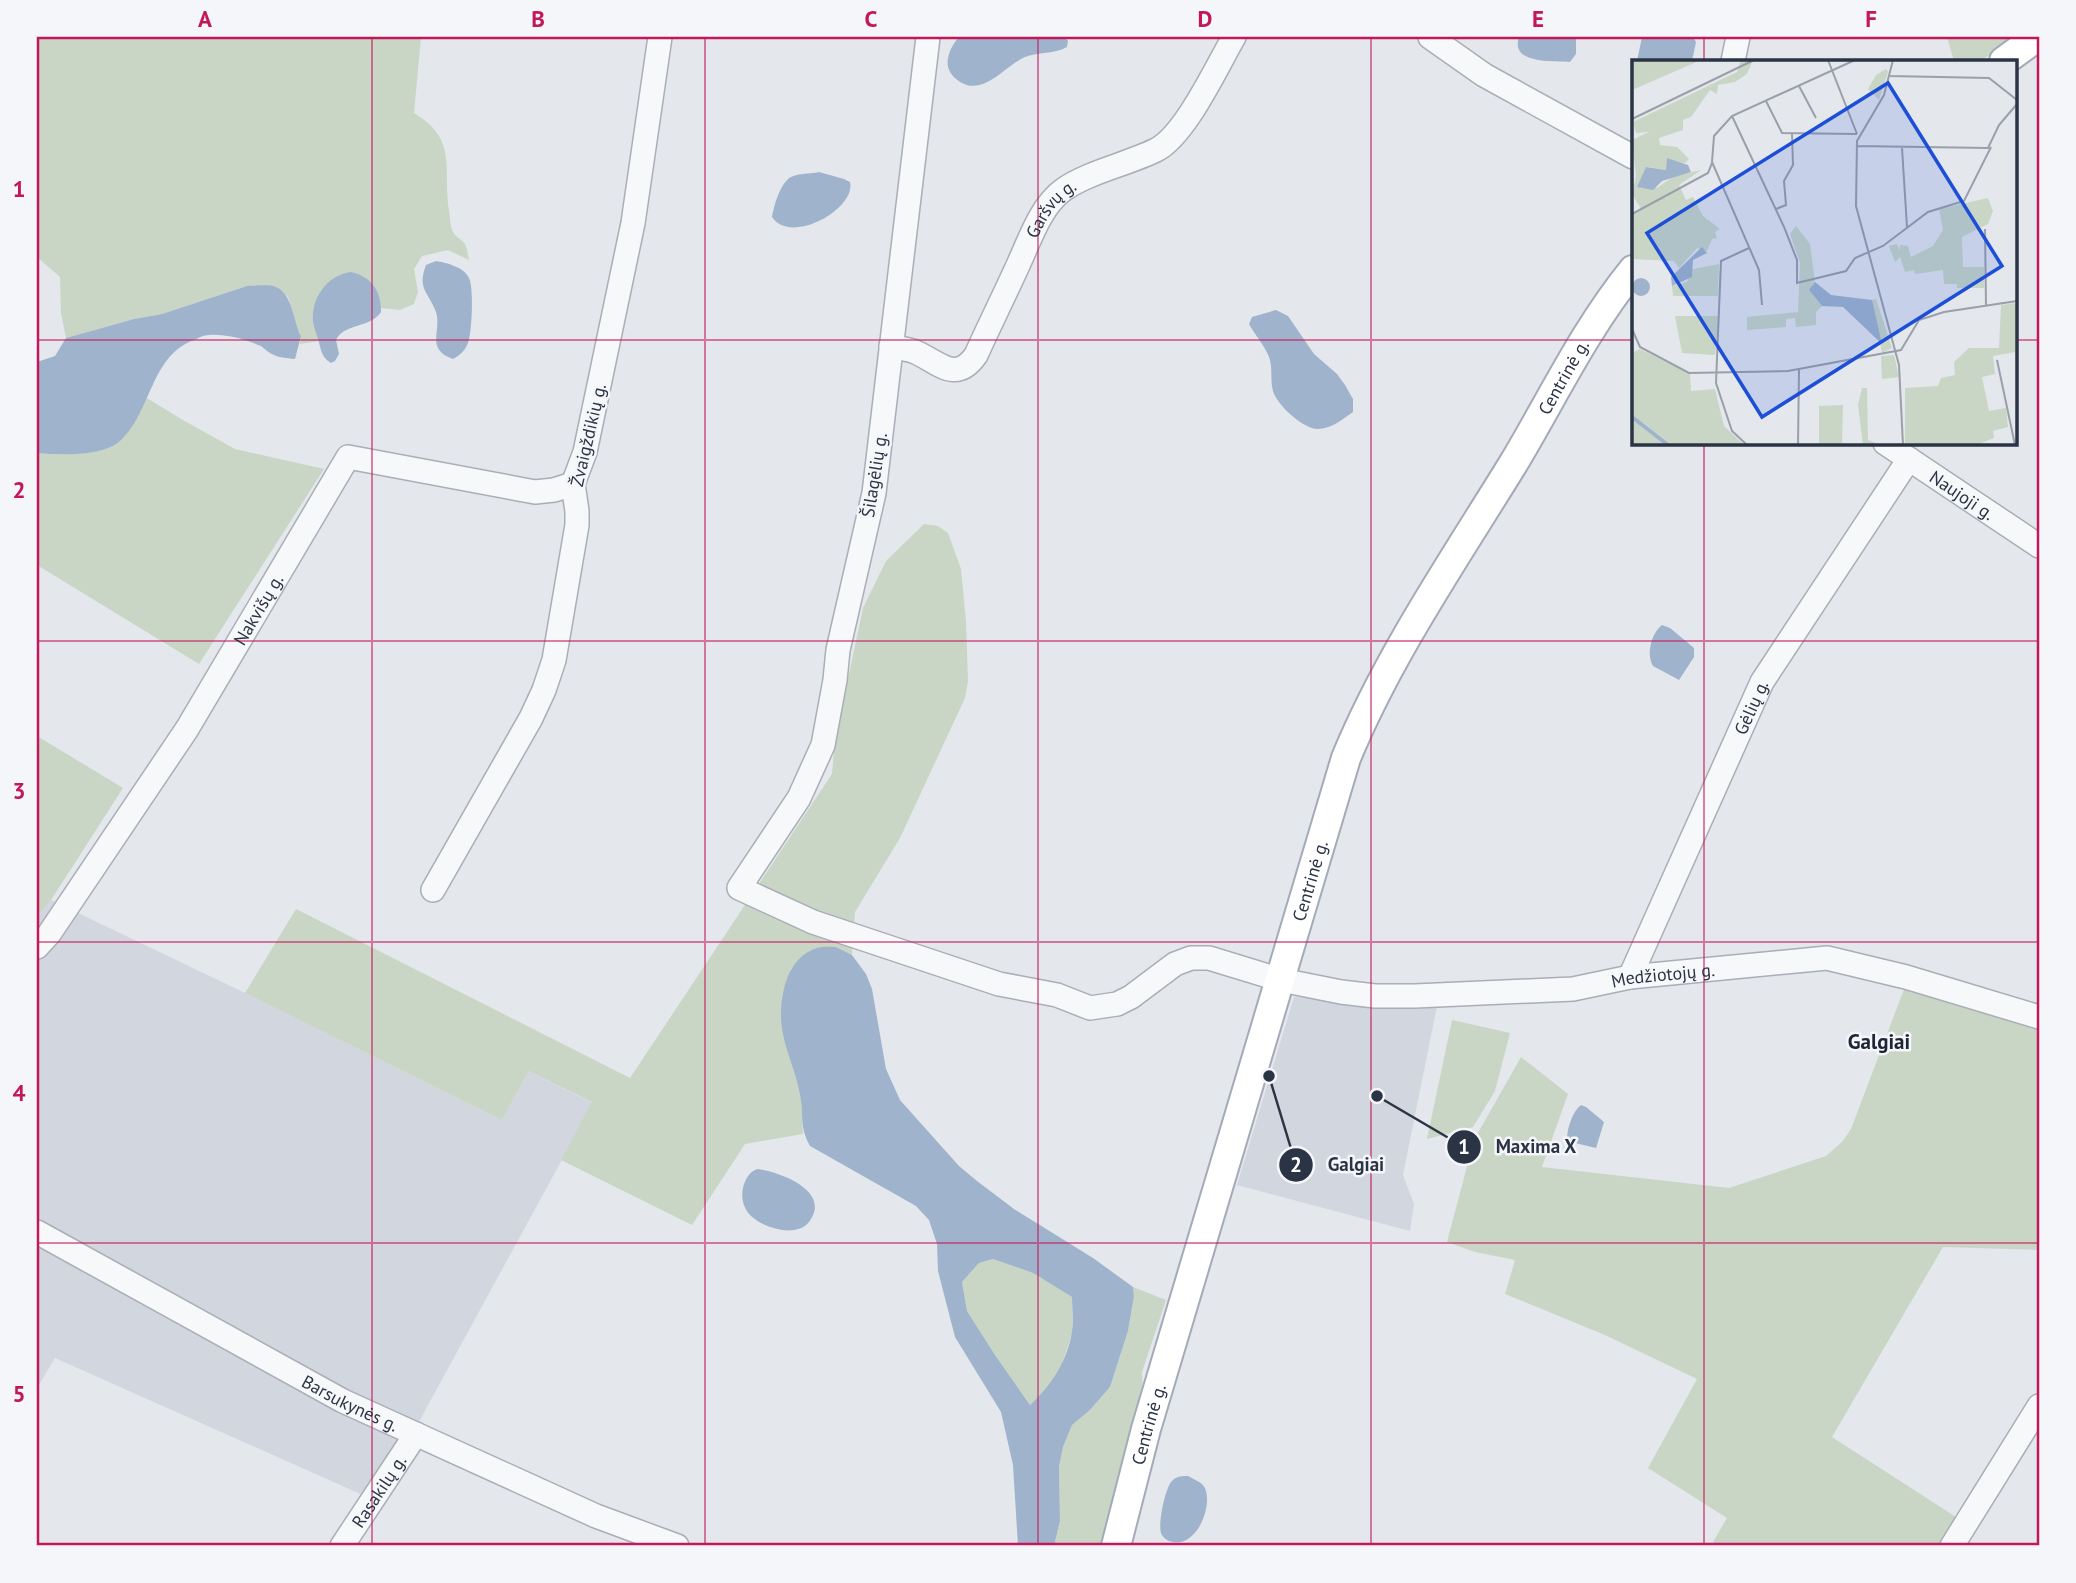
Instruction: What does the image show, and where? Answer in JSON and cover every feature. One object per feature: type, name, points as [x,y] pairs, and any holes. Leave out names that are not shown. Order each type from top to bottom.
[{"type":"main road","points":[[2005,60],[2037,37]]},
{"type":"main road","name":"Centrinė g.","points":[[1116,1546],[1146,1429],[1346,758],[1359,726],[1403,645],[1602,311],[1632,272]]},
{"type":"street","name":"Žvaigždikių g.","points":[[433,890],[506,764],[544,690],[554,660],[577,525],[573,484],[585,452],[633,223],[660,37]]},
{"type":"street","name":"Šilagėlių g.","points":[[739,888],[799,797],[824,745],[838,650],[874,493],[928,37]]},
{"type":"street","name":"Garšvų g.","points":[[891,346],[912,351],[949,370],[960,370],[968,365],[976,355],[1050,203],[1063,190],[1158,149],[1170,141],[1183,126],[1234,37]]},
{"type":"street","points":[[1430,37],[1484,75],[1632,157]]},
{"type":"street","points":[[1734,60],[1738,37]]},
{"type":"street","name":"Naujoji g.","points":[[1886,444],[2039,546]]},
{"type":"street","name":"Nakvišų g.","points":[[37,947],[49,934],[187,729],[348,457],[535,492],[573,484]]},
{"type":"street","name":"Gėlių g.","points":[[1630,977],[1762,682],[1909,459]]},
{"type":"street","name":"Medžiotojų g.","points":[[739,888],[813,922],[999,984],[1057,995],[1090,1008],[1117,1004],[1131,997],[1175,964],[1191,958],[1209,958],[1280,980],[1375,996],[1573,989],[1630,977],[1827,958],[1906,977],[2039,1017]]},
{"type":"street","name":"Barsukynės g.","points":[[37,1232],[343,1401],[596,1516],[677,1546]]},
{"type":"street","points":[[1952,1546],[2039,1406]]},
{"type":"street","name":"Rasakilų g.","points":[[342,1546],[416,1434]]},
{"type":"shaded area","points":[[51,900],[502,1120],[529,1071],[593,1103],[416,1427],[37,1219],[37,917]]},
{"type":"shaded area","points":[[1294,997],[1437,1006],[1403,1175],[1414,1204],[1410,1231],[1237,1185]]},
{"type":"shaded area","points":[[37,1243],[403,1442],[365,1496],[55,1358],[37,1388]]},
{"type":"green space","points":[[37,37],[421,37],[414,113],[428,123],[443,144],[451,227],[454,234],[465,244],[469,260],[448,250],[422,256],[414,269],[418,292],[414,304],[400,310],[381,308],[380,300],[313,322],[319,341],[300,344],[301,336],[288,297],[276,287],[247,286],[162,314],[66,338],[61,313],[60,277],[37,257]]},
{"type":"green space","points":[[1947,37],[2019,37],[1982,60],[1954,60]]},
{"type":"green space","points":[[147,398],[235,449],[324,469],[199,664],[37,565],[37,453],[81,454],[113,445],[129,430]]},
{"type":"green space","points":[[924,524],[938,526],[948,533],[961,569],[968,681],[965,698],[900,838],[855,912],[852,955],[836,947],[816,948],[801,957],[791,969],[787,1044],[801,1096],[803,1134],[745,1144],[692,1225],[561,1160],[592,1102],[529,1071],[502,1120],[245,993],[296,909],[630,1078],[832,774],[835,740],[863,608],[886,561]]},
{"type":"green space","points":[[37,736],[123,788],[51,900],[37,917]]},
{"type":"green space","points":[[1906,984],[2039,1025],[2039,1250],[1943,1247],[1832,1437],[1959,1519],[1942,1546],[1720,1546],[1713,1542],[1727,1518],[1648,1468],[1697,1379],[1605,1335],[1505,1294],[1515,1260],[1475,1252],[1447,1242],[1474,1140],[1521,1057],[1568,1094],[1542,1167],[1729,1188],[1826,1156],[1842,1142],[1851,1129]]},
{"type":"green space","points":[[1452,1020],[1510,1033],[1495,1091],[1473,1127],[1427,1139]]},
{"type":"green space","points":[[993,1259],[1033,1273],[1072,1297],[1073,1331],[1061,1367],[1048,1388],[1030,1405],[967,1311],[962,1282],[979,1263]]},
{"type":"green space","points":[[1133,1287],[1166,1300],[1142,1372],[1143,1399],[1104,1546],[1054,1546],[1060,1521],[1059,1467],[1063,1447],[1072,1425],[1090,1410],[1110,1387],[1128,1331]]},
{"type":"water","points":[[959,37],[1064,37],[1068,41],[1067,47],[1025,57],[995,78],[970,86],[957,80],[948,67],[950,51]]},
{"type":"water","points":[[1519,37],[1576,37],[1576,54],[1570,62],[1526,57],[1518,46]]},
{"type":"water","points":[[1642,37],[1693,37],[1696,42],[1692,60],[1637,60]]},
{"type":"water","points":[[819,172],[850,182],[849,192],[843,203],[821,220],[807,226],[781,225],[772,217],[784,184],[791,177]]},
{"type":"water","points":[[436,261],[459,268],[467,274],[471,283],[469,338],[464,351],[453,359],[439,350],[436,339],[436,312],[423,285],[426,265]]},
{"type":"water","points":[[351,272],[364,277],[374,286],[380,298],[381,312],[371,321],[340,335],[336,340],[339,354],[331,363],[322,352],[314,328],[313,313],[322,289],[335,278]]},
{"type":"water","points":[[247,286],[273,286],[286,296],[301,336],[295,359],[276,356],[249,341],[215,335],[201,337],[168,358],[131,429],[120,441],[103,450],[92,452],[37,453],[37,362],[55,356],[66,338],[162,314]]},
{"type":"water","points":[[1276,310],[1288,316],[1314,354],[1337,374],[1353,399],[1353,412],[1323,429],[1305,425],[1291,415],[1275,397],[1269,357],[1249,324],[1252,317]]},
{"type":"water","points":[[1662,625],[1670,628],[1694,648],[1694,657],[1679,680],[1653,666],[1651,661],[1651,644]]},
{"type":"water","points":[[836,947],[852,955],[866,974],[872,989],[886,1069],[900,1100],[959,1166],[977,1181],[1014,1209],[1093,1258],[1133,1287],[1128,1331],[1110,1387],[1090,1410],[1072,1425],[1063,1447],[1059,1467],[1060,1521],[1054,1546],[1018,1546],[1013,1465],[1001,1412],[955,1337],[938,1271],[937,1244],[929,1220],[916,1206],[810,1146],[807,1139],[798,1085],[782,1026],[782,996],[792,968],[798,960],[814,949]],"holes":[[[993,1259],[1033,1273],[1072,1297],[1073,1323],[1070,1343],[1062,1363],[1052,1381],[1030,1405],[967,1311],[962,1282],[979,1263]]]},
{"type":"water","points":[[1581,1105],[1604,1122],[1596,1148],[1567,1139],[1571,1121]]},
{"type":"water","points":[[758,1169],[789,1178],[808,1191],[815,1209],[806,1225],[794,1230],[780,1230],[758,1221],[747,1211],[742,1195],[744,1184],[750,1174]]},
{"type":"water","points":[[1188,1476],[1203,1485],[1206,1492],[1206,1511],[1197,1530],[1190,1537],[1182,1542],[1171,1542],[1163,1536],[1160,1528],[1165,1497],[1173,1480]]},
{"type":"place","name":"Galgiai","points":[[1269,1076]]},
{"type":"place","name":"Maxima X","points":[[1377,1096]]},
{"type":"district","name":"Galgiai","points":[[1879,1041]]}]
